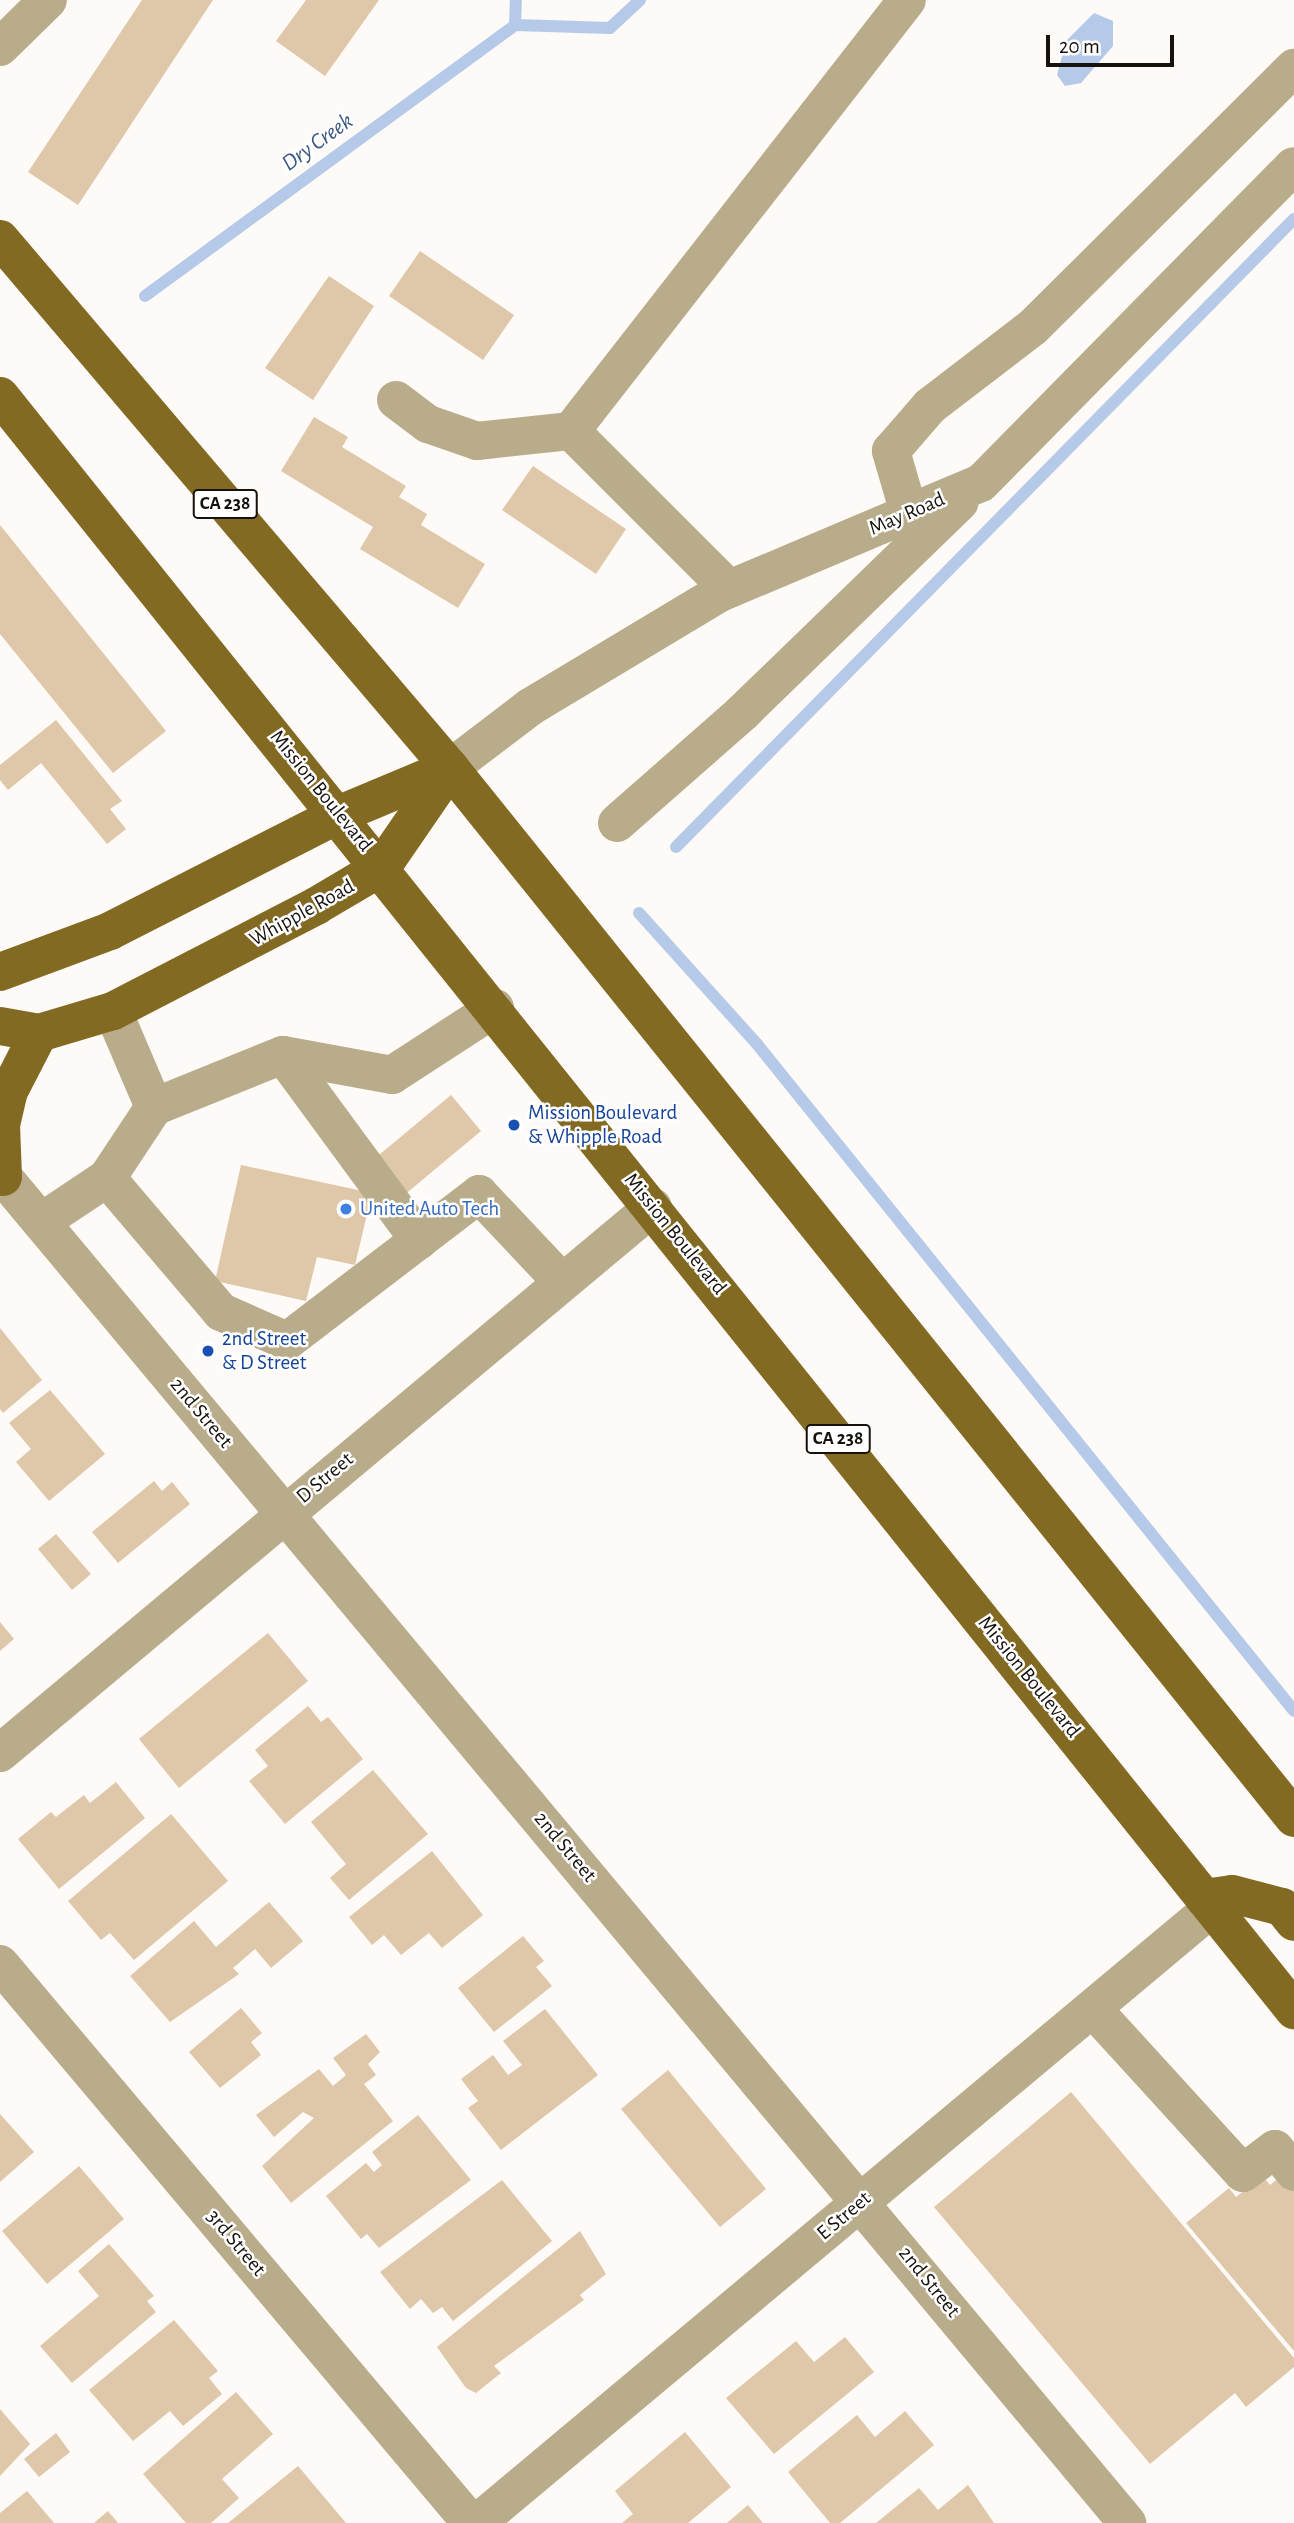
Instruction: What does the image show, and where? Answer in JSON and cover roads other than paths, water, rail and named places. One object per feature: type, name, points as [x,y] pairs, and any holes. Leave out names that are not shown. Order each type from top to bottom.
[{"type":"main road","name":"CA 238","points":[[0,239],[450,768],[1294,1818]]},
{"type":"main road","name":"Mission Boulevard","points":[[0,396],[340,814],[1294,2010]]},
{"type":"main road","points":[[0,972],[110,932],[340,814],[450,768]]},
{"type":"main road","name":"Whipple Road","points":[[0,1026],[39,1033],[113,1011],[382,867],[450,768]]},
{"type":"main road","points":[[2,1175],[1,1125],[9,1090],[39,1033]]},
{"type":"main road","points":[[1208,1903],[1232,1894],[1282,1907],[1294,1922]]},
{"type":"street","points":[[0,47],[48,0]]},
{"type":"street","points":[[396,400],[428,424],[477,441],[571,431],[907,0]]},
{"type":"street","points":[[909,513],[891,451],[922,415],[1032,327],[1294,68]]},
{"type":"street","name":"May Road","points":[[450,768],[530,707],[729,589],[981,483],[1294,166]]},
{"type":"street","points":[[571,431],[729,589]]},
{"type":"street","points":[[617,823],[742,713],[981,483]]},
{"type":"street","points":[[41,1222],[107,1178],[154,1107],[283,1055],[392,1075],[495,1008]]},
{"type":"street","points":[[113,1011],[154,1107]]},
{"type":"street","points":[[283,1055],[419,1240]]},
{"type":"street","name":"2nd Street","points":[[2,1175],[862,2201],[1127,2523]]},
{"type":"street","points":[[107,1178],[220,1312],[287,1341],[479,1194],[562,1282]]},
{"type":"street","name":"D Street","points":[[0,1753],[284,1512],[653,1207]]},
{"type":"street","name":"E Street","points":[[474,2523],[1093,2009],[1208,1903]]},
{"type":"street","name":"3rd Street","points":[[0,1964],[474,2523]]},
{"type":"street","points":[[1093,2009],[1243,2173],[1276,2149],[1294,2172]]},
{"type":"water","points":[[1094,13],[1113,21],[1113,46],[1081,83],[1065,86],[1057,75],[1066,41]]},
{"type":"waterway","name":"Dry Creek","points":[[515,25],[516,0]]},
{"type":"waterway","name":"Dry Creek","points":[[145,296],[515,25],[610,28],[640,0]]},
{"type":"waterway","points":[[676,847],[1294,219]]},
{"type":"waterway","points":[[639,913],[757,1044],[1294,1711]]},
{"type":"place","name":"Mission Boulevard & Whipple Road","points":[[514,1125]]},
{"type":"place","name":"United Auto Tech","points":[[346,1209]]},
{"type":"place","name":"2nd Street & D Street","points":[[208,1351]]}]
